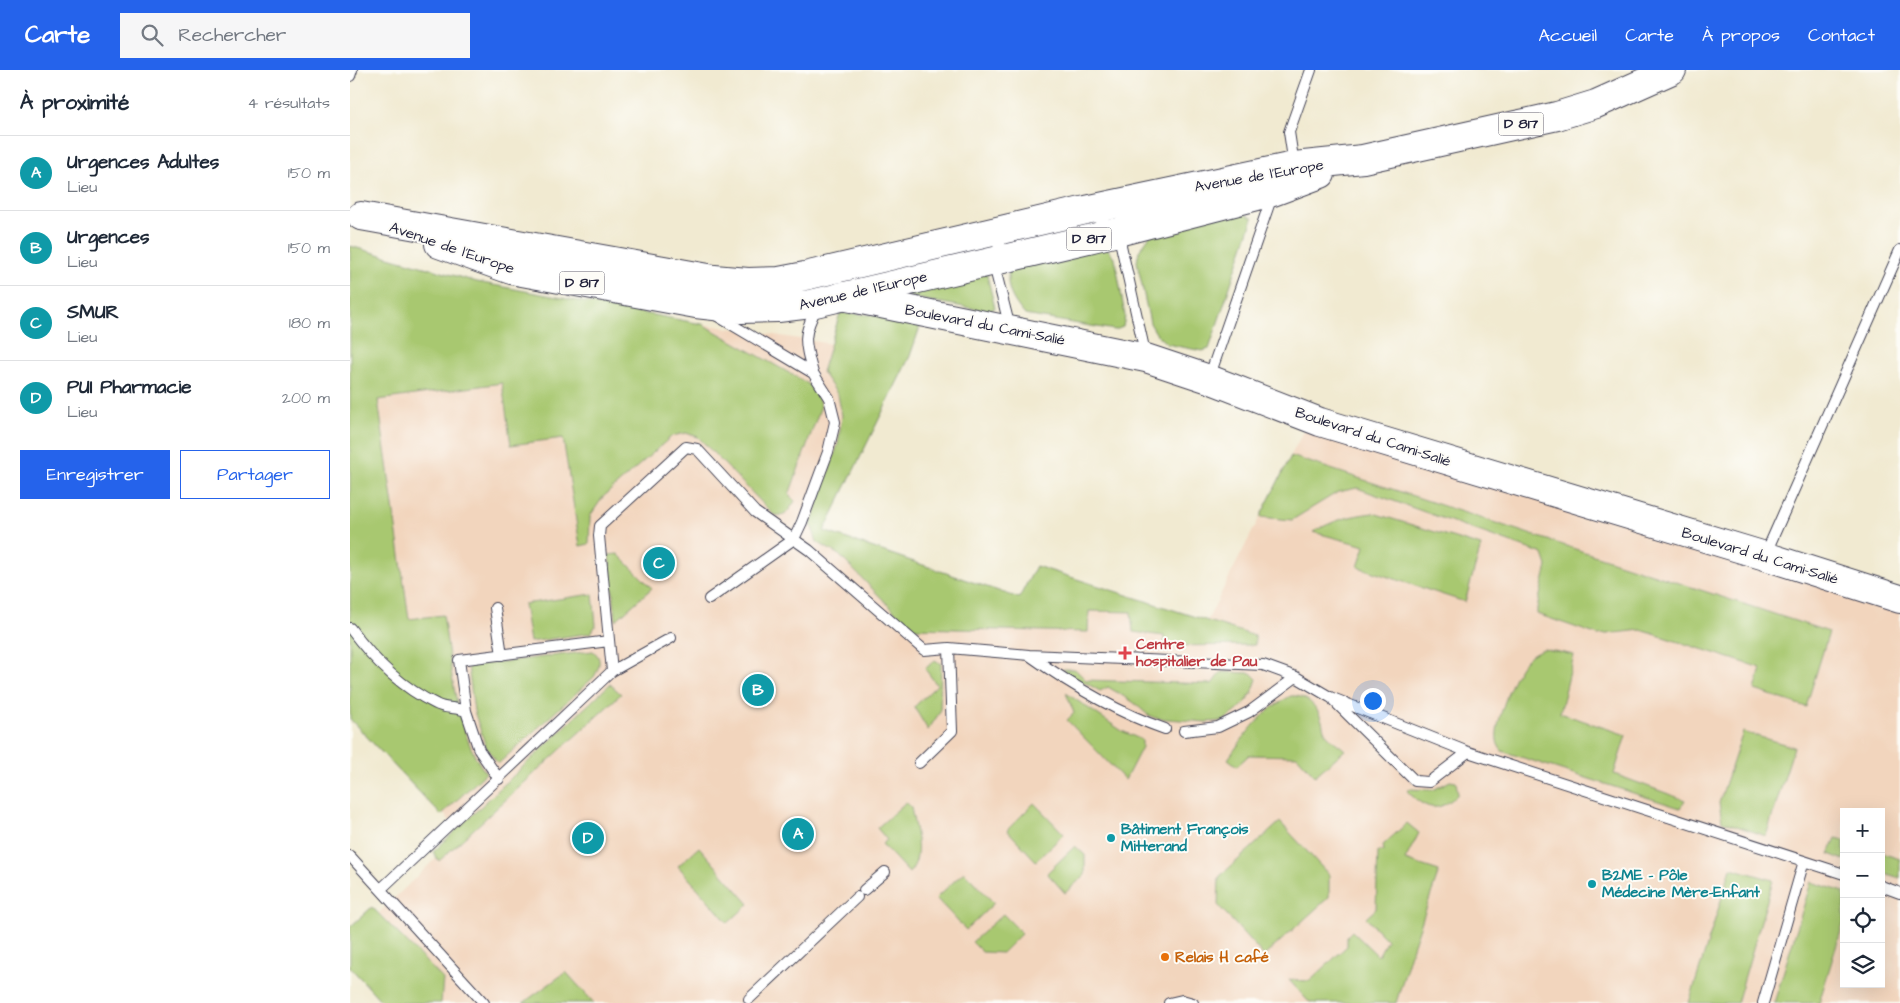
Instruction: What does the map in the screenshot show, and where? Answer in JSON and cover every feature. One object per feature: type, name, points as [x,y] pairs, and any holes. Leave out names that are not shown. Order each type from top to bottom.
[{"type":"main road","name":"Avenue de l'Europe","points":[[355,214],[680,274],[748,282],[779,280],[805,276],[1086,210],[1294,166],[1363,159],[1557,116],[1596,104],[1672,70]]},
{"type":"main road","name":"Avenue de l'Europe","points":[[355,214],[510,270],[696,304],[741,309],[778,308],[831,299],[1118,232],[1273,192],[1363,159]]},
{"type":"main road","name":"Boulevard du Cami-Salié","points":[[831,299],[1010,330],[1146,358],[1209,379],[1320,422],[1765,556],[1900,599]]},
{"type":"lane","points":[[350,76],[352,70]]},
{"type":"lane","points":[[1294,166],[1289,132],[1311,70]]},
{"type":"lane","points":[[1209,379],[1273,192]]},
{"type":"lane","points":[[1086,210],[1118,232],[1146,358]]},
{"type":"lane","points":[[1006,228],[993,261],[1010,330]]},
{"type":"lane","points":[[1765,556],[1900,250]]},
{"type":"lane","points":[[709,599],[794,539],[802,522],[828,452],[835,422],[830,398],[813,373],[807,354],[806,335],[809,324],[831,299]]},
{"type":"lane","points":[[696,304],[813,373]]},
{"type":"lane","points":[[612,671],[599,536],[600,526],[686,447],[697,449],[755,512],[809,550],[924,650],[949,648],[1029,655],[1263,666],[1296,677],[1330,697],[1468,752],[1840,873]]},
{"type":"lane","points":[[495,608],[502,655]]},
{"type":"lane","points":[[350,628],[380,663],[413,691],[438,705],[466,711]]},
{"type":"lane","points":[[381,889],[612,671],[671,638]]},
{"type":"lane","points":[[499,779],[479,750],[466,711],[459,660],[609,641]]},
{"type":"lane","points":[[920,763],[952,731],[949,648]]},
{"type":"lane","points":[[1029,655],[1062,679],[1100,700],[1139,720],[1166,729]]},
{"type":"lane","points":[[1184,731],[1218,727],[1249,712],[1296,677]]},
{"type":"lane","points":[[1330,697],[1415,781],[1429,782],[1468,752]]},
{"type":"lane","points":[[350,856],[484,1003]]},
{"type":"lane","points":[[1763,1003],[1804,862]]},
{"type":"lane","points":[[748,998],[885,872]]},
{"type":"lane","points":[[1885,887],[1900,893]]},
{"type":"lane","points":[[1169,1003],[1182,1000],[1193,1003]]},
{"type":"shaded area","name":"Centre hospitalier de Pau","points":[[350,246],[477,282],[702,324],[910,356],[824,531],[1019,598],[1036,566],[1207,621],[1308,422],[1900,611],[1900,1003],[441,1003],[442,979],[379,913],[460,835],[350,685]]},
{"type":"green space","points":[[1235,210],[1253,218],[1209,349],[1202,351],[1167,344],[1157,335],[1150,323],[1137,262],[1139,251],[1154,230]]},
{"type":"green space","points":[[1104,245],[1115,258],[1125,316],[1123,327],[1115,330],[1025,315],[1016,304],[1008,286],[1011,265]]},
{"type":"green space","points":[[350,246],[477,282],[702,324],[807,383],[817,395],[821,406],[789,495],[795,501],[784,514],[774,515],[698,437],[686,433],[672,436],[603,497],[590,516],[589,544],[580,546],[563,438],[511,445],[502,383],[378,400],[409,619],[443,615],[452,676],[461,719],[467,739],[486,773],[441,815],[350,719]]},
{"type":"green space","points":[[986,271],[995,308],[992,309],[992,312],[909,297],[908,290]]},
{"type":"green space","points":[[840,313],[923,318],[910,356],[824,531],[1019,598],[1036,566],[1255,636],[1255,645],[1164,646],[1164,636],[1133,632],[1131,612],[1089,611],[1088,632],[911,628],[839,555],[817,542],[811,524],[838,444],[842,416],[838,395],[822,372]]},
{"type":"green space","points":[[1291,456],[1829,632],[1806,707],[1755,690],[1761,668],[1641,630],[1598,635],[1537,614],[1547,566],[1543,554],[1357,488],[1338,492],[1292,520],[1260,517]]},
{"type":"green space","points":[[1373,513],[1481,546],[1465,602],[1358,567],[1365,546],[1313,532],[1342,519]]},
{"type":"green space","points":[[618,554],[652,588],[616,620],[609,555]]},
{"type":"green space","points":[[593,594],[596,625],[591,633],[530,642],[524,604]]},
{"type":"green space","points":[[1544,649],[1574,655],[1560,713],[1626,735],[1614,774],[1685,800],[1680,808],[1502,751],[1498,743],[1497,733],[1502,711],[1511,687],[1525,661]]},
{"type":"green space","points":[[593,651],[599,660],[599,667],[594,677],[498,764],[486,747],[474,711],[468,666]]},
{"type":"green space","points":[[935,660],[941,664],[940,712],[928,730],[914,707],[937,685],[925,669]]},
{"type":"green space","points":[[1063,669],[1075,669],[1086,680],[1212,684],[1221,672],[1251,673],[1257,679],[1252,693],[1237,711],[1223,721],[1206,722],[1155,718],[1108,687],[1100,691],[1086,683],[1075,684]]},
{"type":"green space","points":[[610,684],[621,694],[439,861],[433,852]]},
{"type":"green space","points":[[1066,693],[1122,731],[1142,740],[1142,747],[1125,780],[1067,720],[1074,713]]},
{"type":"green space","points":[[1291,696],[1302,697],[1311,702],[1320,716],[1327,735],[1345,750],[1315,776],[1297,756],[1249,755],[1237,766],[1228,759],[1263,715]]},
{"type":"green space","points":[[1743,732],[1794,747],[1766,836],[1722,821],[1719,803]]},
{"type":"green space","points":[[1450,781],[1456,782],[1458,794],[1444,805],[1438,807],[1426,806],[1407,791],[1410,789],[1433,790]]},
{"type":"green space","points":[[906,802],[911,807],[917,841],[914,866],[909,873],[882,844],[887,840],[877,828]]},
{"type":"green space","points":[[1034,803],[1064,834],[1036,861],[1007,830]]},
{"type":"green space","points":[[1280,822],[1329,875],[1329,897],[1264,956],[1218,905],[1219,877]]},
{"type":"green space","points":[[1407,823],[1419,833],[1405,860],[1439,871],[1396,1003],[1314,1003],[1308,1001],[1289,980],[1310,981],[1347,946],[1347,936],[1352,931],[1378,956],[1387,940],[1366,918],[1376,909],[1378,851],[1384,851],[1383,845]]},
{"type":"green space","points":[[1836,838],[1840,839],[1840,858],[1829,854]]},
{"type":"green space","points":[[1075,846],[1085,855],[1085,875],[1065,893],[1047,873]]},
{"type":"green space","points":[[699,847],[749,904],[728,923],[678,866]]},
{"type":"green space","points":[[1885,854],[1900,859],[1900,878],[1885,873]]},
{"type":"green space","points":[[1731,868],[1773,880],[1737,1003],[1689,1003]]},
{"type":"green space","points":[[964,872],[994,903],[966,930],[936,898]]},
{"type":"green space","points":[[1811,882],[1840,891],[1840,934],[1819,1003],[1774,1003]]},
{"type":"green space","points":[[372,907],[443,979],[441,1003],[383,1003],[350,967],[350,927]]},
{"type":"green space","points":[[1003,914],[1022,933],[1002,953],[982,952],[972,942]]},
{"type":"green space","points":[[566,972],[594,1003],[523,1003]]},
{"type":"place","name":"SMUR","points":[[659,563]]},
{"type":"place","name":"Centre hospitalier de Pau","points":[[1125,653]]},
{"type":"place","name":"Urgences","points":[[758,690]]},
{"type":"place","name":"Urgences Adultes","points":[[798,834]]},
{"type":"place","name":"PUI Pharmacie","points":[[588,838]]},
{"type":"place","name":"Bâtiment François Mitterand","points":[[1111,838]]},
{"type":"place","name":"B2ME - Pôle Médecine Mère-Enfant","points":[[1592,884]]},
{"type":"place","name":"Relais H café","points":[[1165,957]]}]
